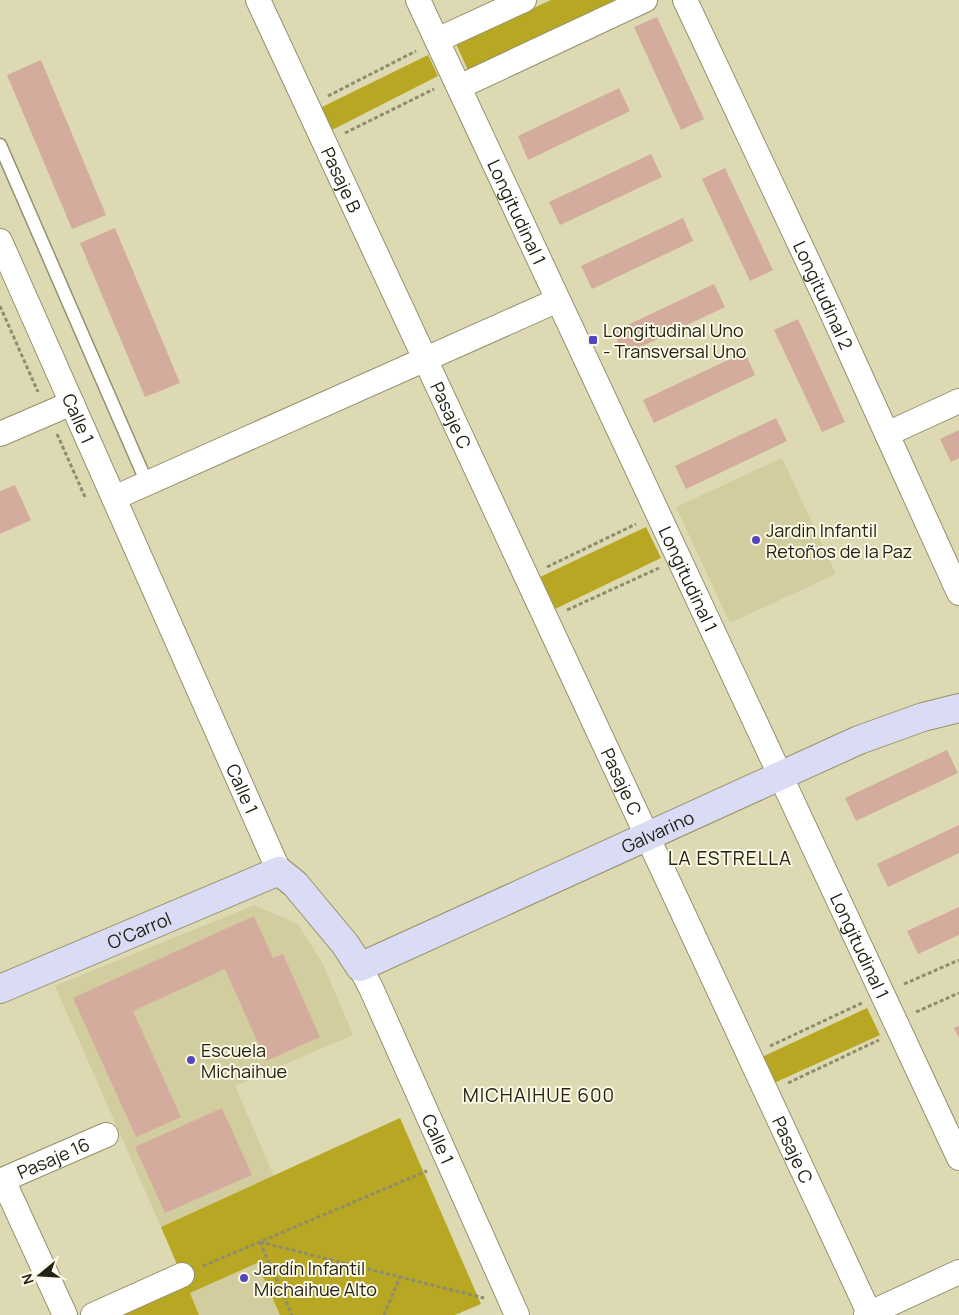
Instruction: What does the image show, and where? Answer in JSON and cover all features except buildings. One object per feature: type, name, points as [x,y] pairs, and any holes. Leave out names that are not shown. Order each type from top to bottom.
[{"type":"street","name":"Pasaje B","points":[[258,0],[425,359]]},
{"type":"street","name":"Longitudinal 1","points":[[418,0],[959,1158]]},
{"type":"street","points":[[437,40],[524,0]]},
{"type":"street","points":[[457,83],[645,0]]},
{"type":"street","name":"Longitudinal 2","points":[[684,0],[823,294],[959,593]]},
{"type":"street","name":"Calle 1","points":[[0,242],[279,871],[295,884],[345,944],[360,967],[516,1315]]},
{"type":"street","points":[[114,498],[558,300]]},
{"type":"street","name":"Pasaje C","points":[[425,359],[869,1315]]},
{"type":"street","points":[[887,434],[959,401]]},
{"type":"street","points":[[0,434],[72,403]]},
{"type":"street","name":"Galvarino","points":[[360,967],[859,740],[899,724],[959,708]]},
{"type":"street","name":"O'Carrol","points":[[0,989],[279,871]]},
{"type":"street","name":"Pasaje 16","points":[[2,1180],[106,1135]]},
{"type":"street","points":[[2,1180],[65,1315]]},
{"type":"street","points":[[869,1315],[959,1272]]},
{"type":"street","points":[[93,1315],[182,1275]]},
{"type":"lane","points":[[0,145],[147,483]]},
{"type":"path","points":[[308,107],[437,40]]},
{"type":"path","points":[[324,143],[457,83]]},
{"type":"path","points":[[527,576],[658,513]]},
{"type":"path","points":[[546,619],[679,559]]},
{"type":"path","points":[[750,1056],[959,960]]},
{"type":"path","points":[[766,1092],[897,1027],[959,993]]},
{"type":"path","points":[[182,1275],[428,1170]]},
{"type":"path","points":[[259,1242],[485,1298]]},
{"type":"path","points":[[259,1242],[292,1315]]},
{"type":"path","points":[[384,1315],[400,1277]]},
{"type":"shaded area","points":[[551,0],[618,0],[468,70],[456,44]]},
{"type":"shaded area","points":[[428,55],[438,76],[328,132],[320,108]]},
{"type":"shaded area","name":"Jardin Infantil Retoños de la Paz","points":[[782,458],[836,574],[730,623],[676,507]]},
{"type":"shaded area","points":[[646,527],[661,558],[555,609],[540,577]]},
{"type":"shaded area","name":"Escuela Michaihue","points":[[254,905],[298,924],[323,964],[353,1035],[235,1086],[274,1176],[161,1227],[55,986]]},
{"type":"shaded area","points":[[867,1008],[880,1035],[774,1083],[762,1057]]},
{"type":"shaded area","points":[[400,1118],[481,1304],[455,1315],[280,1315],[257,1263],[190,1293],[199,1315],[112,1315],[185,1283],[161,1227]]},
{"type":"shaded area","name":"Jardín Infantil Michaihue Alto","points":[[257,1263],[280,1315],[199,1315],[190,1293]]},
{"type":"place","name":"Longitudinal Uno - Transversal Uno","points":[[593,340]]},
{"type":"place","name":"Jardin Infantil Retoños de la Paz","points":[[756,540]]},
{"type":"place","name":"Escuela Michaihue","points":[[191,1060]]},
{"type":"place","name":"Jardín Infantil Michaihue Alto","points":[[244,1278]]},
{"type":"district","name":"LA ESTRELLA","points":[[730,858]]},
{"type":"district","name":"MICHAIHUE 600","points":[[539,1095]]}]
